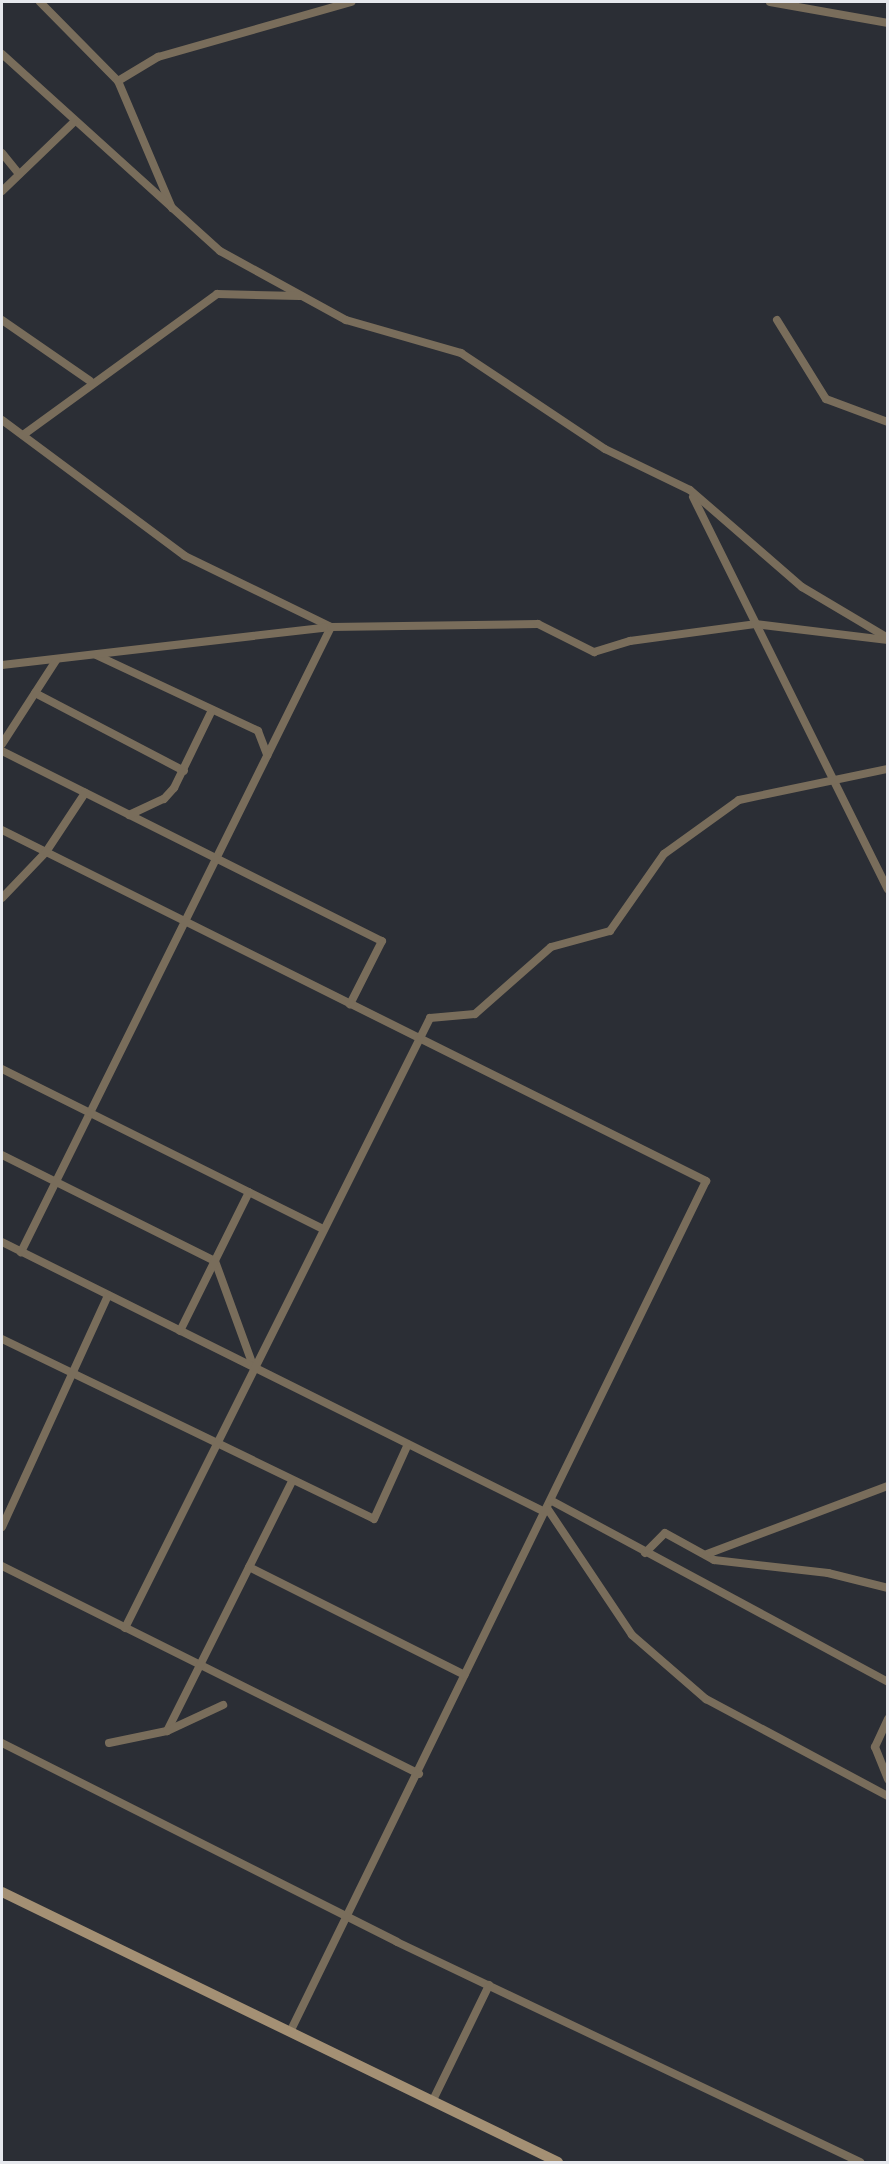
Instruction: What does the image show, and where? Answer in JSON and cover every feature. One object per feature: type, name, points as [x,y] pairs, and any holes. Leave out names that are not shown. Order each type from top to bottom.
[{"type":"main road","points":[[2,1892],[433,2100],[558,2163]]},
{"type":"street","points":[[40,2],[118,81],[173,212]]},
{"type":"street","points":[[118,81],[158,57],[351,2]]},
{"type":"street","points":[[770,2],[888,23]]},
{"type":"street","points":[[2,54],[73,123],[220,251],[346,320],[462,354],[605,449],[690,490],[802,587],[888,639]]},
{"type":"street","points":[[2,191],[73,123]]},
{"type":"street","points":[[2,153],[19,174]]},
{"type":"street","points":[[23,435],[90,381],[217,294],[302,296]]},
{"type":"street","points":[[2,320],[90,381]]},
{"type":"street","points":[[777,320],[826,399],[888,422]]},
{"type":"street","points":[[2,420],[185,556],[331,627]]},
{"type":"street","points":[[690,490],[830,780],[888,889]]},
{"type":"street","points":[[2,665],[331,627],[538,624],[594,652],[630,641],[755,624],[888,639]]},
{"type":"street","points":[[21,1252],[331,627]]},
{"type":"street","points":[[94,655],[258,731],[267,756]]},
{"type":"street","points":[[2,744],[57,659]]},
{"type":"street","points":[[35,693],[184,771]]},
{"type":"street","points":[[129,815],[164,799],[184,771],[212,710]]},
{"type":"street","points":[[2,751],[382,940],[351,1004]]},
{"type":"street","points":[[125,1628],[418,1037],[430,1018],[475,1014],[551,947],[610,931],[664,854],[739,800],[888,769]]},
{"type":"street","points":[[2,898],[46,852],[85,793]]},
{"type":"street","points":[[2,830],[706,1180],[418,1774],[345,1916],[290,2032]]},
{"type":"street","points":[[2,1069],[323,1229]]},
{"type":"street","points":[[2,1155],[214,1261],[254,1368]]},
{"type":"street","points":[[180,1331],[249,1192]]},
{"type":"street","points":[[2,1242],[408,1444],[645,1553],[888,1682]]},
{"type":"street","points":[[2,1527],[108,1295]]},
{"type":"street","points":[[2,1339],[374,1520],[408,1444]]},
{"type":"street","points":[[167,1731],[292,1481]]},
{"type":"street","points":[[707,1554],[888,1486]]},
{"type":"street","points":[[548,1507],[632,1635],[706,1699],[888,1796]]},
{"type":"street","points":[[645,1553],[665,1533],[707,1554],[714,1560],[828,1573],[888,1588]]},
{"type":"street","points":[[2,1566],[418,1774]]},
{"type":"street","points":[[249,1567],[465,1676]]},
{"type":"street","points":[[109,1743],[167,1731],[223,1705]]},
{"type":"street","points":[[888,1719],[875,1747],[888,1779]]},
{"type":"street","points":[[2,1743],[345,1916],[860,2163]]},
{"type":"street","points":[[433,2100],[489,1985]]}]
